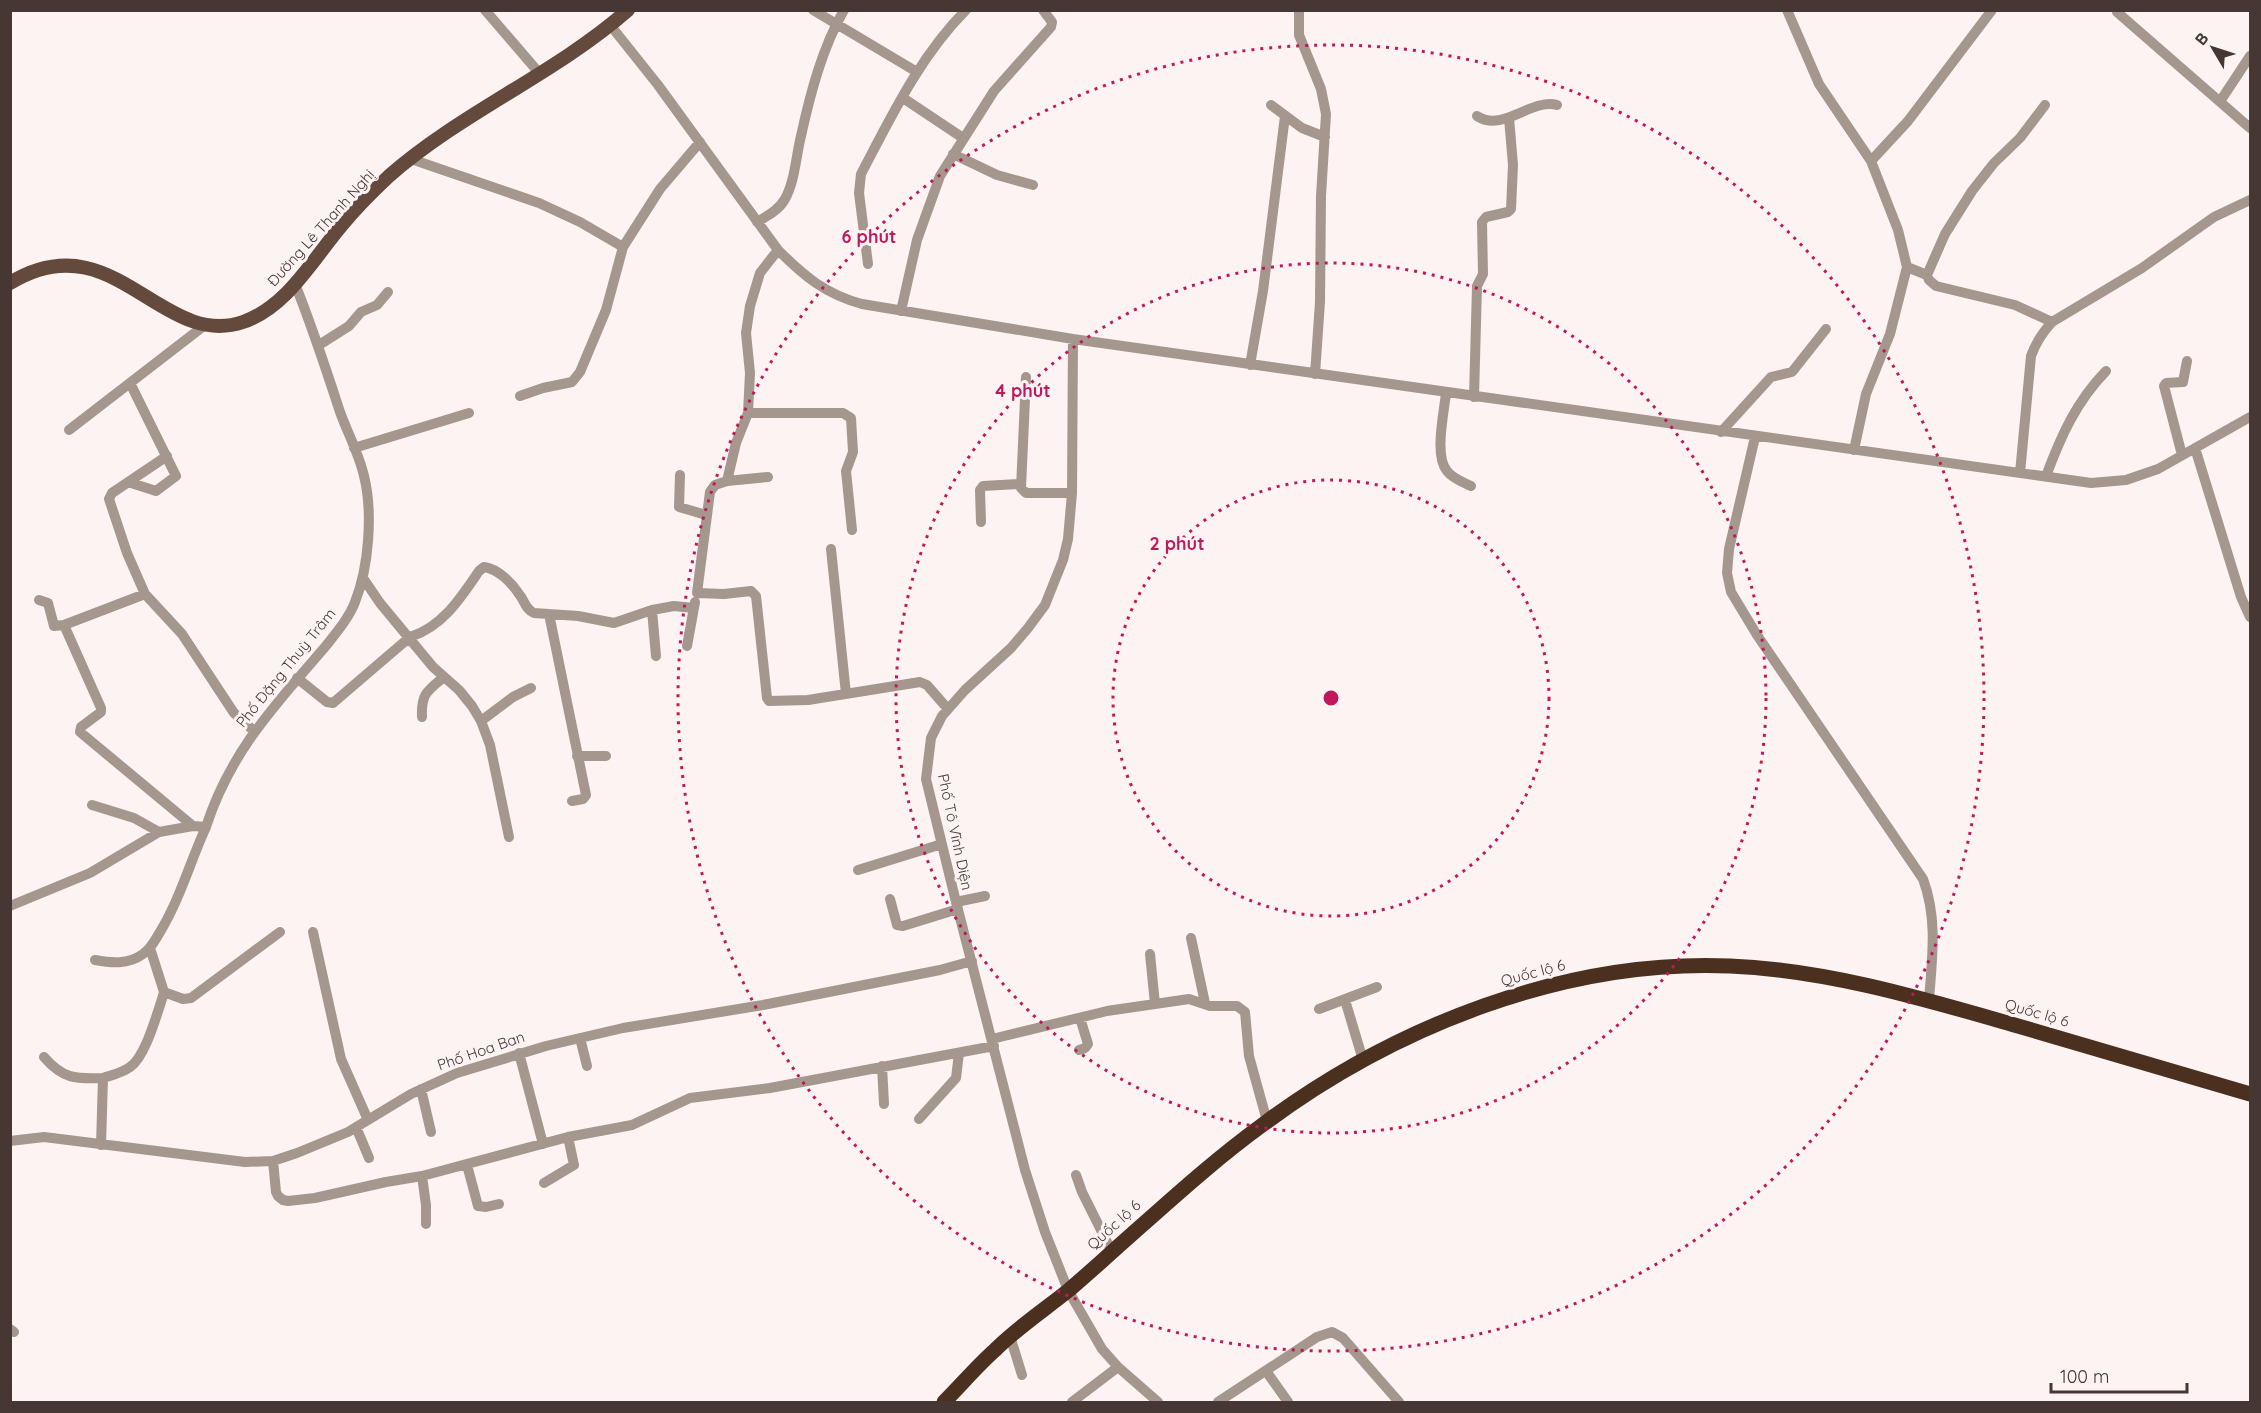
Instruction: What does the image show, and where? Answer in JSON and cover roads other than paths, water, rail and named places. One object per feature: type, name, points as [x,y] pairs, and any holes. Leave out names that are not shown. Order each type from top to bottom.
[{"type":"highway","name":"Quốc lộ 6","points":[[944,1402],[1010,1336],[1068,1290],[1177,1194],[1267,1121],[1363,1060],[1447,1020],[1522,994],[1569,982],[1650,969],[1729,966],[1831,978],[1929,1000],[2250,1094]]},
{"type":"main road","name":"Đường Lê Thanh Nghị","points":[[10,283],[35,271],[49,268],[63,266],[89,268],[112,276],[181,317],[205,325],[224,326],[256,316],[281,298],[295,284],[356,209],[390,176],[411,159],[611,26],[626,11]]},
{"type":"street","points":[[485,10],[540,74]]},
{"type":"street","points":[[813,10],[917,72]]},
{"type":"street","points":[[757,222],[777,209],[789,189],[811,96],[836,25],[844,10]]},
{"type":"street","points":[[868,264],[859,193],[861,174],[917,72],[966,10]]},
{"type":"street","points":[[901,312],[912,259],[940,176],[1004,77],[1051,27],[1052,22],[1043,10]]},
{"type":"street","points":[[1299,10],[1299,35],[1302,46],[1325,102],[1320,302],[1315,374]]},
{"type":"street","points":[[1786,10],[1819,84],[1871,161],[1898,230],[1907,267],[1893,324],[1866,394],[1854,450]]},
{"type":"street","points":[[1871,161],[1908,121],[1992,10]]},
{"type":"street","points":[[2117,12],[2221,100],[2250,128]]},
{"type":"street","points":[[611,26],[700,142],[778,250],[796,268],[826,291],[842,299],[901,312],[1073,339],[2091,483],[2126,480],[2158,469],[2250,417]]},
{"type":"street","points":[[2221,100],[2250,56]]},
{"type":"street","points":[[903,98],[963,138]]},
{"type":"street","points":[[1478,116],[1489,121],[1509,118],[1545,104],[1557,105]]},
{"type":"street","points":[[1271,105],[1302,128],[1325,137]]},
{"type":"street","points":[[2045,105],[2025,132],[1994,163],[1972,191],[1945,234],[1927,274],[1929,280],[1936,286],[2015,305],[2052,322]]},
{"type":"street","points":[[1250,365],[1263,291],[1285,116]]},
{"type":"street","points":[[1474,397],[1477,286],[1483,274],[1482,222],[1486,217],[1508,212],[1511,209],[1513,165],[1509,118]]},
{"type":"street","points":[[520,396],[572,382],[580,372],[606,310],[623,247],[660,189],[700,142]]},
{"type":"street","points":[[953,154],[997,175],[1033,185]]},
{"type":"street","points":[[411,159],[549,207],[623,247]]},
{"type":"street","points":[[2020,473],[2031,356],[2038,339],[2052,322],[2142,268],[2214,217],[2250,200]]},
{"type":"street","points":[[727,481],[736,443],[748,413],[750,373],[746,333],[750,306],[760,273],[778,250]]},
{"type":"street","points":[[1907,267],[1927,274]]},
{"type":"street","name":"Phố Đặng Thuỳ Trâm","points":[[150,948],[179,897],[228,774],[254,731],[336,633],[356,598],[363,578],[367,541],[365,478],[346,429],[319,345],[295,284]]},
{"type":"street","points":[[319,345],[349,326],[361,312],[377,306],[388,291]]},
{"type":"street","points":[[69,430],[205,325]]},
{"type":"street","points":[[1721,432],[1771,377],[1778,374],[1787,375],[1797,368],[1826,329]]},
{"type":"street","name":"Phố Tô Vĩnh Diện","points":[[1073,339],[1072,493],[1064,560],[1045,605],[1011,648],[947,708],[931,738],[926,779],[1025,1170],[1045,1232],[1068,1290],[1094,1337],[1118,1367],[1158,1402]]},
{"type":"street","points":[[2182,455],[2164,386],[2166,383],[2183,382],[2187,361]]},
{"type":"street","points":[[2046,476],[2072,413],[2087,391],[2106,371]]},
{"type":"street","points":[[1026,377],[1020,484],[1022,490],[1026,493],[1072,493]]},
{"type":"street","points":[[128,482],[159,491],[176,476],[130,383]]},
{"type":"street","points":[[1446,393],[1441,442],[1442,464],[1452,476],[1471,486]]},
{"type":"street","points":[[748,413],[833,412],[843,413],[851,418],[853,452],[846,471],[852,530]]},
{"type":"street","points":[[354,448],[469,413]]},
{"type":"street","points":[[1755,437],[1729,549],[1727,573],[1731,592],[1923,879],[1932,908],[1934,925],[1929,1000]]},
{"type":"street","points":[[2195,448],[2241,597],[2250,613]]},
{"type":"street","points":[[167,456],[112,493],[109,499],[127,553],[145,594],[182,634],[234,713],[254,731]]},
{"type":"street","points":[[680,475],[679,507],[706,515]]},
{"type":"street","points":[[687,646],[703,556],[710,492],[715,485],[727,481],[768,477]]},
{"type":"street","points":[[981,522],[980,490],[983,486],[1020,484]]},
{"type":"street","points":[[831,549],[846,694]]},
{"type":"street","points":[[297,678],[327,702],[333,703],[410,637],[436,623],[454,606],[478,571],[484,567],[496,571],[510,582],[530,611],[578,616],[614,623],[652,609],[674,606],[694,608]]},
{"type":"street","points":[[363,578],[380,603],[433,667],[472,706],[481,721],[490,745],[509,837]]},
{"type":"street","points":[[697,593],[724,594],[751,591],[756,596],[769,701],[808,700],[920,682],[927,685],[947,708]]},
{"type":"street","points":[[39,600],[48,603],[54,626],[57,627],[145,594]]},
{"type":"street","points":[[356,598],[380,603]]},
{"type":"street","points":[[652,609],[656,657]]},
{"type":"street","points":[[549,614],[586,795],[583,799],[572,801]]},
{"type":"street","points":[[64,625],[101,708],[101,712],[81,728],[81,734],[194,826]]},
{"type":"street","points":[[422,717],[424,695],[444,677]]},
{"type":"street","points":[[481,721],[513,697],[531,688]]},
{"type":"street","points":[[577,756],[606,756]]},
{"type":"street","points":[[92,805],[134,818],[159,832]]},
{"type":"street","points":[[10,906],[90,873],[159,832],[194,826],[206,827]]},
{"type":"street","points":[[858,870],[942,844]]},
{"type":"street","points":[[890,899],[897,925],[903,926],[985,896]]},
{"type":"street","points":[[164,992],[183,999],[191,998],[280,932]]},
{"type":"street","points":[[313,932],[341,1059],[368,1120]]},
{"type":"street","points":[[1191,938],[1205,1003]]},
{"type":"street","points":[[44,1057],[63,1075],[88,1079],[103,1078],[130,1067],[136,1062],[164,992],[150,948],[144,954],[126,962],[95,960]]},
{"type":"street","points":[[1150,954],[1155,1004]]},
{"type":"street","name":"Phố Hoa Ban","points":[[10,1141],[44,1137],[244,1162],[273,1161],[356,1127],[421,1089],[457,1073],[519,1053],[660,1021],[763,1005],[940,970],[972,961]]},
{"type":"street","points":[[1318,1009],[1377,987]]},
{"type":"street","points":[[273,1161],[276,1192],[283,1200],[315,1198],[422,1176],[568,1137],[632,1125],[690,1098],[770,1088],[959,1053],[1107,1011],[1189,999],[1215,1006],[1237,1006],[1245,1012],[1249,1056],[1267,1121]]},
{"type":"street","points":[[1345,1000],[1363,1060]]},
{"type":"street","points":[[1079,1050],[1088,1044],[1080,1018]]},
{"type":"street","points":[[580,1038],[587,1066]]},
{"type":"street","points":[[519,1053],[543,1144]]},
{"type":"street","points":[[919,1119],[956,1078],[959,1053]]},
{"type":"street","points":[[882,1066],[884,1104]]},
{"type":"street","points":[[101,1145],[103,1078]]},
{"type":"street","points":[[421,1089],[431,1132]]},
{"type":"street","points":[[356,1127],[369,1158]]},
{"type":"street","points":[[544,1183],[574,1166],[568,1137]]},
{"type":"street","points":[[466,1165],[478,1206],[499,1204]]},
{"type":"street","points":[[1076,1174],[1086,1201],[1112,1252]]},
{"type":"street","points":[[422,1176],[426,1224]]},
{"type":"street","points":[[1218,1402],[1317,1337],[1332,1332],[1343,1338],[1399,1402]]},
{"type":"street","points":[[1010,1336],[1022,1375]]},
{"type":"street","points":[[1072,1402],[1118,1367]]},
{"type":"street","points":[[1266,1371],[1288,1402]]}]
